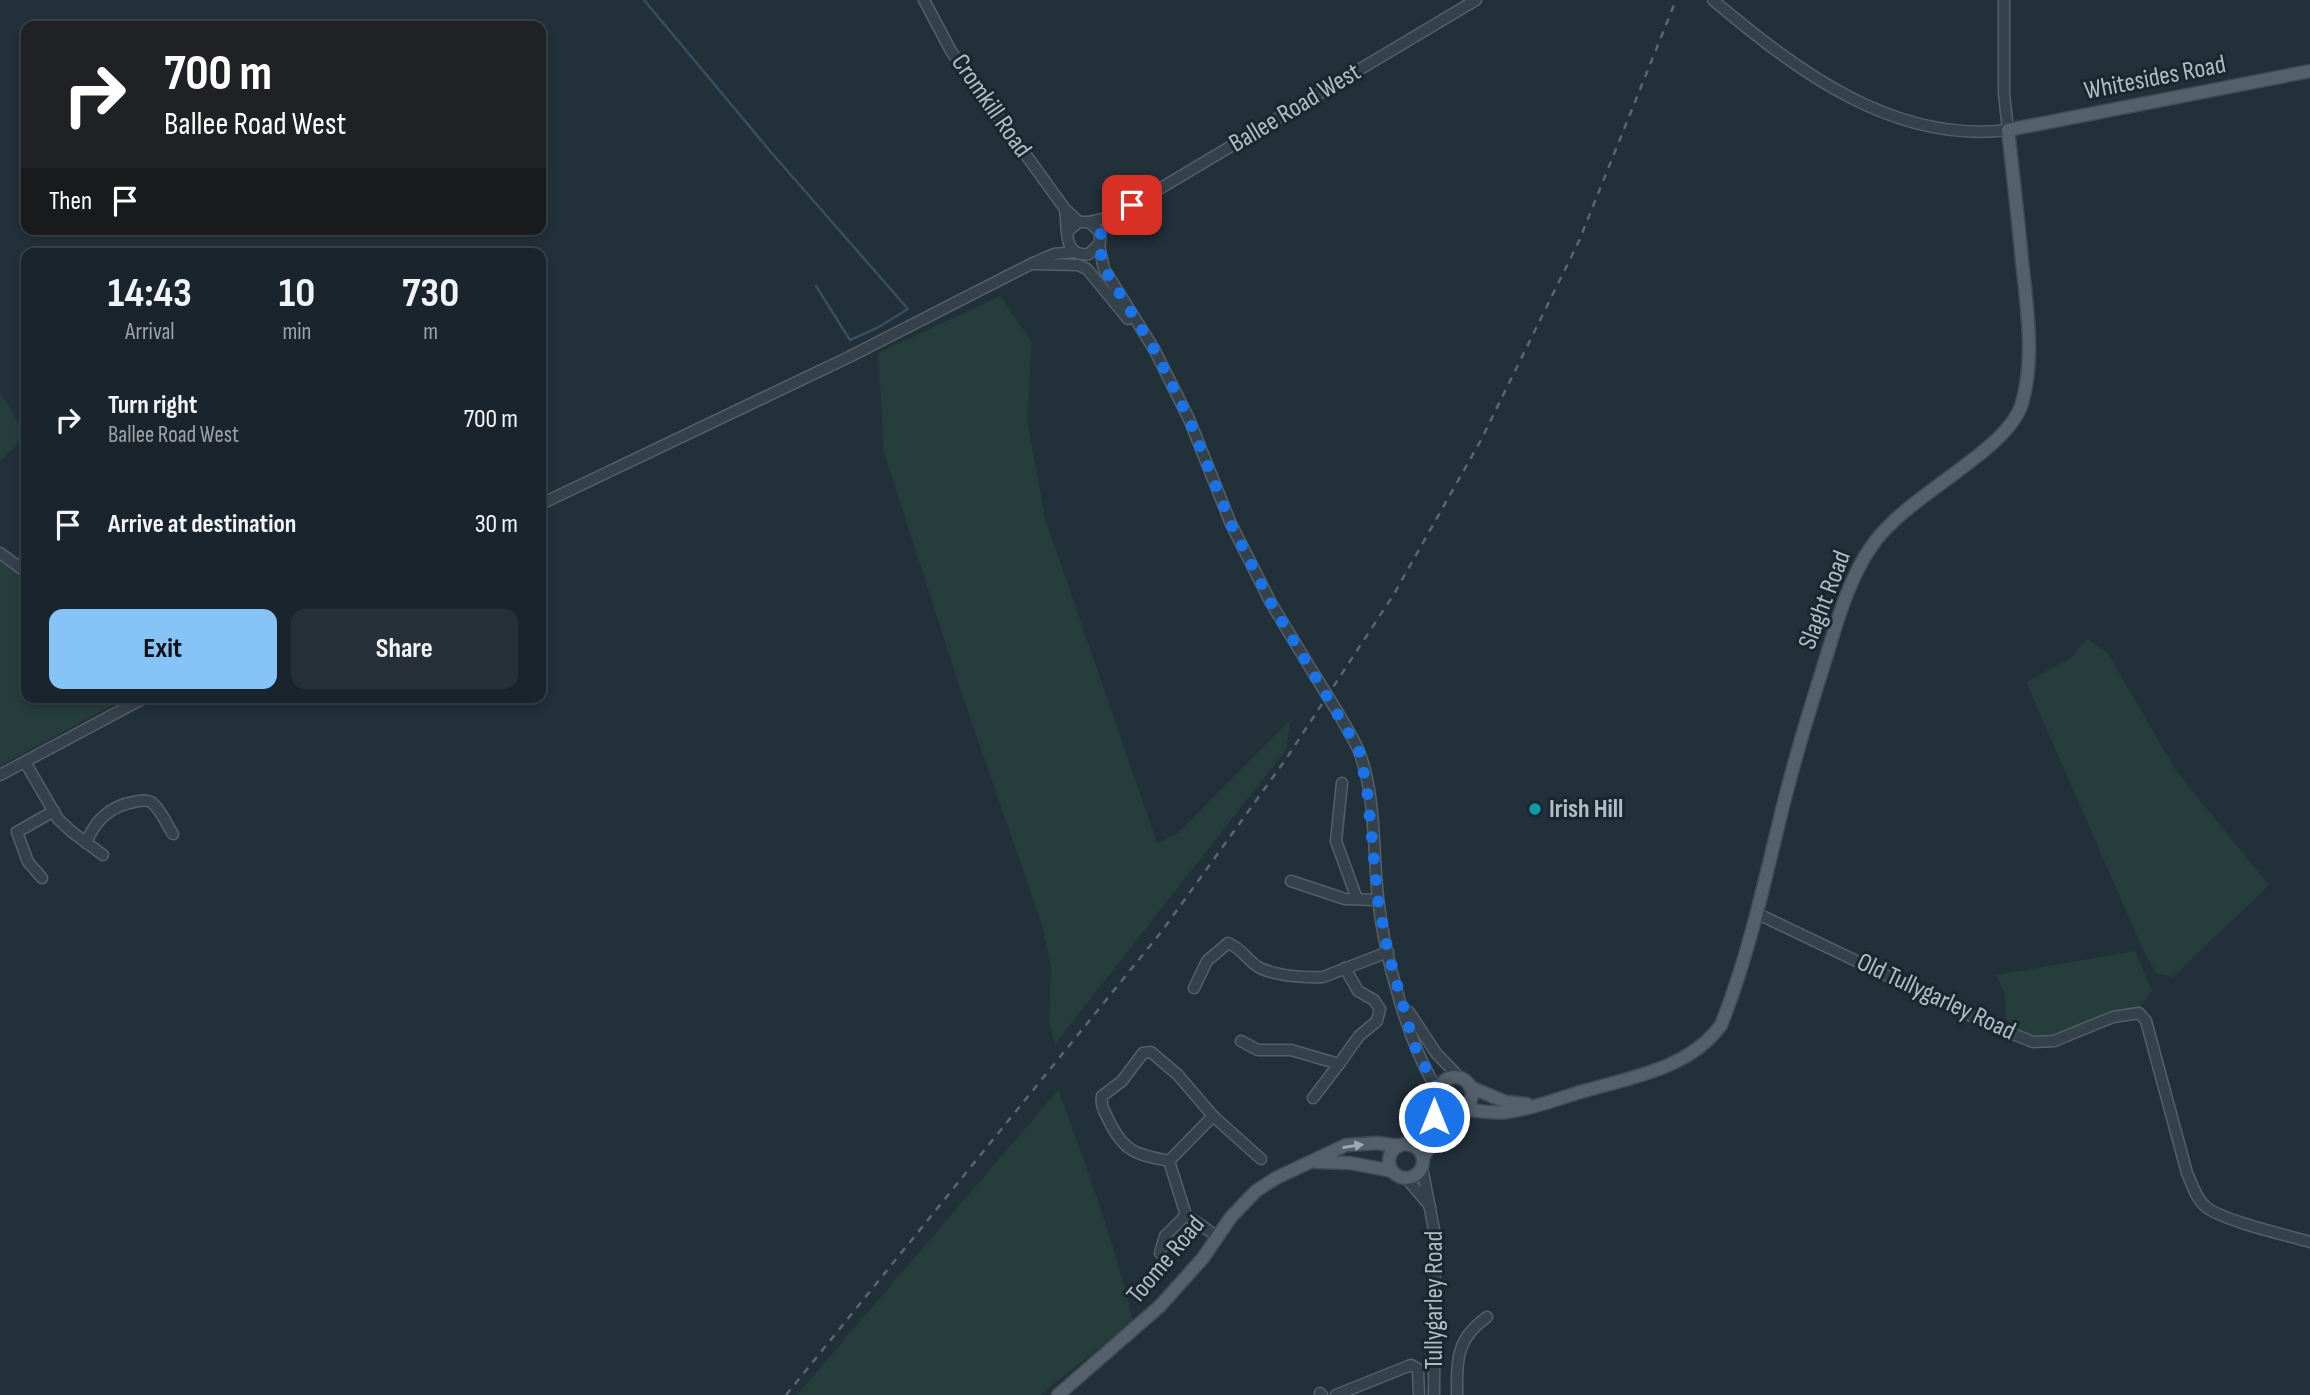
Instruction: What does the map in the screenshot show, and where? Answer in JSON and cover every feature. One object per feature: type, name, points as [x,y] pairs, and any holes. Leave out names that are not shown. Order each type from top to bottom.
[{"type":"main road","name":"Whitesides Road","points":[[2008,130],[2310,71]]},
{"type":"main road","name":"Slaght Road","points":[[1460,1110],[1505,1112],[1635,1077],[1688,1057],[1710,1040],[1721,1025],[1756,913],[1795,760],[1828,653],[1859,569],[1871,546],[1899,514],[2001,437],[2015,421],[2023,401],[2029,368],[2029,344],[2008,130]]},
{"type":"main road","points":[[1452,1078],[1465,1083],[1472,1097],[1422,1162],[1417,1175],[1405,1178],[1392,1171],[1390,1157],[1434,1117],[1440,1098],[1444,1082],[1452,1078]]},
{"type":"main road","name":"Slaght Road","points":[[1465,1083],[1506,1102],[1537,1105]]},
{"type":"main road","points":[[1440,1098],[1449,1110],[1460,1110]]},
{"type":"main road","name":"Toome Road","points":[[1059,1395],[1147,1320],[1218,1237],[1231,1217],[1256,1191],[1276,1178],[1346,1145],[1405,1145]]},
{"type":"main road","points":[[1405,1145],[1416,1147],[1422,1162]]},
{"type":"main road","name":"Toome Road","points":[[1311,1163],[1350,1163],[1392,1171]]},
{"type":"street","name":"Cromkill Road","points":[[924,0],[951,51],[1065,209],[1084,222]]},
{"type":"street","name":"Ballee Road West","points":[[1084,222],[1114,216],[1476,0]]},
{"type":"street","points":[[1713,0],[1801,68],[1874,110],[1904,122],[1935,127],[1972,132],[2008,130]]},
{"type":"street","name":"Slaght Road","points":[[2004,0],[2004,94],[2008,130]]},
{"type":"street","name":"Cromkill Road","points":[[1065,209],[1068,234]]},
{"type":"street","name":"Ballee Road West","points":[[1100,240],[1114,216]]},
{"type":"street","points":[[1054,254],[1068,234],[1084,222],[1097,228],[1104,268],[1147,338],[1193,428],[1237,535],[1271,603],[1359,750],[1367,789],[1378,900],[1388,952],[1414,1045],[1440,1098]]},
{"type":"street","points":[[1068,234],[1079,254],[1104,268]]},
{"type":"street","points":[[546,502],[849,357],[1031,264],[1054,254],[1094,252],[1100,240]]},
{"type":"street","points":[[1031,264],[1078,265],[1087,269],[1137,331],[1147,338]]},
{"type":"street","points":[[0,553],[21,568]]},
{"type":"street","points":[[0,775],[135,703]]},
{"type":"street","points":[[25,762],[62,823],[103,855]]},
{"type":"street","points":[[1342,783],[1336,841],[1357,899]]},
{"type":"street","points":[[86,843],[94,825],[105,813],[118,806],[142,800],[153,804],[173,834]]},
{"type":"street","points":[[41,878],[28,862],[17,832],[54,811]]},
{"type":"street","points":[[1291,881],[1345,899],[1378,900]]},
{"type":"street","name":"Old Tullygarley Road","points":[[1756,913],[1986,1023],[2033,1042],[2053,1041],[2113,1017],[2139,1013],[2146,1020],[2187,1173],[2197,1195],[2206,1206],[2223,1216],[2310,1242]]},
{"type":"street","points":[[1194,988],[1207,961],[1228,943],[1264,969],[1323,977],[1388,952]]},
{"type":"street","points":[[1313,1098],[1359,1036],[1377,1021],[1380,1009],[1374,1000],[1358,991],[1345,968]]},
{"type":"street","points":[[1401,998],[1426,1041],[1465,1083]]},
{"type":"street","points":[[1241,1041],[1258,1050],[1291,1050],[1339,1064]]},
{"type":"street","points":[[1169,1161],[1129,1150],[1119,1140],[1102,1106],[1102,1096],[1121,1082],[1141,1055],[1149,1052],[1157,1055],[1213,1116],[1261,1159]]},
{"type":"street","points":[[1169,1161],[1213,1116]]},
{"type":"street","points":[[1169,1161],[1186,1215],[1218,1237]]},
{"type":"street","name":"Tullygarley Road","points":[[1422,1162],[1435,1235],[1434,1395]]},
{"type":"street","name":"Tullygarley Road","points":[[1405,1178],[1430,1206]]},
{"type":"street","points":[[1160,1253],[1165,1236],[1186,1215]]},
{"type":"street","points":[[1457,1395],[1457,1361],[1461,1344],[1472,1329],[1488,1317]]},
{"type":"street","points":[[1336,1395],[1411,1365],[1418,1369],[1419,1395]]},
{"type":"green space","points":[[1000,296],[1032,342],[1027,419],[1045,518],[1157,843],[1178,833],[1291,719],[1286,750],[1055,1044],[1049,1022],[1051,968],[1042,925],[963,697],[884,453],[878,353]]},
{"type":"green space","points":[[0,392],[21,427],[21,440],[0,461]]},
{"type":"green space","points":[[0,559],[21,575],[21,703],[117,703],[0,766]]},
{"type":"green space","points":[[2087,639],[2107,652],[2177,772],[2269,885],[2173,977],[2156,973],[2141,945],[2026,682],[2070,659]]},
{"type":"green space","points":[[2135,951],[2152,991],[2138,1009],[2107,1014],[2075,1029],[2049,1037],[2034,1037],[2014,1029],[2006,1019],[2005,995],[1996,975]]},
{"type":"green space","points":[[1058,1090],[1109,1233],[1133,1321],[1040,1395],[797,1395]]},
{"type":"waterway","points":[[644,0],[770,151],[908,309],[877,328],[850,340],[816,286]]},
{"type":"railway","points":[[786,1395],[1162,931],[1286,759],[1394,594],[1481,440],[1579,241],[1676,0]]},
{"type":"place","name":"Irish Hill","points":[[1535,809]]},
{"type":"route","points":[[1132,205],[1114,216],[1100,235],[1100,255],[1104,268],[1154,349],[1189,419],[1231,524],[1271,603],[1359,750],[1374,839],[1382,923],[1414,1045],[1438,1092],[1441,1104],[1434,1117]]}]
